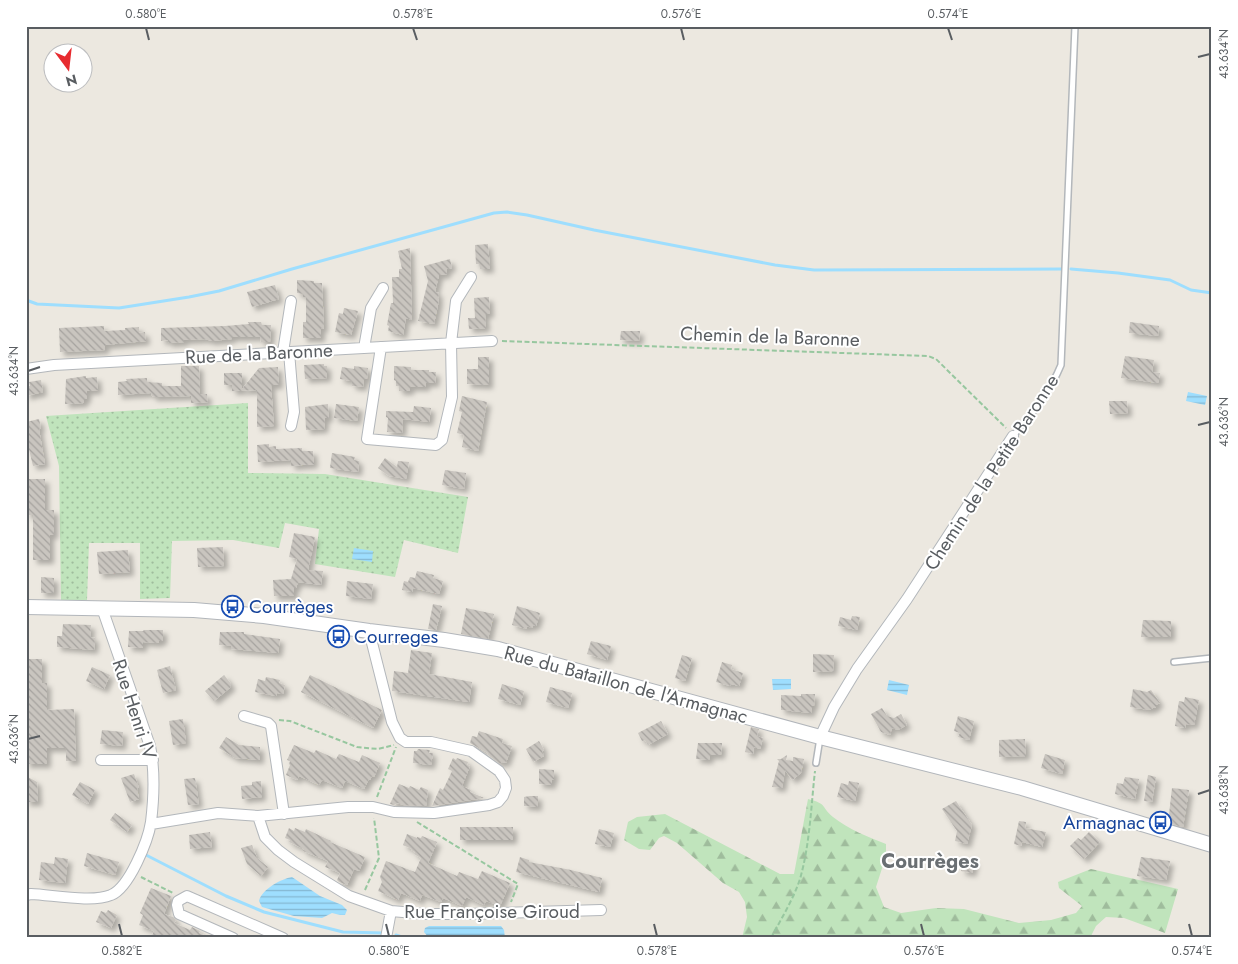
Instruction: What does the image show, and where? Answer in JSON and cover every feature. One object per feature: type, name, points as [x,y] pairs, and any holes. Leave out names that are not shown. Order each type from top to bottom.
[{"type":"street","points":[[380,347],[367,439],[436,446],[442,440],[452,397],[451,343],[456,301],[471,277]]},
{"type":"street","points":[[364,348],[371,308],[383,288]]},
{"type":"street","points":[[291,301],[286,352],[294,412],[291,426]]},
{"type":"street","name":"Rue de la Baronne","points":[[26,369],[54,365],[492,341]]},
{"type":"street","name":"Chemin de la Petite Baronne","points":[[820,737],[834,707],[857,670],[907,600],[1014,436]]},
{"type":"street","name":"Rue du Bataillon de l'Armagnac","points":[[26,607],[194,610],[256,615],[444,640],[498,650],[820,737],[1022,788],[1212,846]]},
{"type":"street","name":"Rue Henri IV","points":[[26,895],[98,899],[113,894],[124,885],[132,873],[151,824],[154,774],[150,746],[102,608]]},
{"type":"street","points":[[151,824],[218,813],[258,816],[348,807],[373,808],[414,814],[434,813],[498,802],[506,788],[505,780],[499,771],[471,751],[430,742],[406,742],[400,738],[392,722],[369,631]]},
{"type":"street","points":[[244,716],[268,723],[271,726],[284,814]]},
{"type":"street","points":[[101,760],[153,760]]},
{"type":"street","name":"Rue Françoise Giroud","points":[[258,816],[265,838],[278,850],[349,896],[391,911],[426,914],[601,910]]},
{"type":"street","points":[[233,938],[179,914],[178,901],[187,896],[283,938]]},
{"type":"street","points":[[386,938],[391,911]]},
{"type":"lane","name":"Chemin de la Petite Baronne","points":[[1014,436],[1046,394],[1055,380],[1061,365],[1075,26]]},
{"type":"lane","points":[[1174,662],[1212,658]]},
{"type":"lane","points":[[816,762],[820,737]]},
{"type":"path","name":"Chemin de la Baronne","points":[[492,341],[928,356],[936,359],[1014,436]]},
{"type":"path","points":[[271,726],[278,721],[290,721],[357,747],[378,748],[398,745],[373,808],[379,858],[361,901]]},
{"type":"path","points":[[771,938],[791,901],[800,878],[806,848],[816,762]]},
{"type":"path","points":[[414,814],[415,820],[420,825],[518,884],[506,913]]},
{"type":"path","points":[[132,873],[174,893],[178,901]]},
{"type":"green space","points":[[248,403],[248,473],[325,474],[468,497],[458,553],[404,540],[395,577],[315,564],[319,529],[285,523],[279,548],[233,540],[172,541],[170,598],[140,599],[140,543],[89,543],[87,600],[61,600],[59,466],[46,416]]},
{"type":"green space","points":[[808,799],[821,804],[833,817],[845,825],[865,836],[886,844],[886,856],[876,887],[884,907],[901,913],[936,908],[964,909],[1019,923],[1051,920],[1076,913],[1082,906],[1059,888],[1058,882],[1091,869],[1178,889],[1165,933],[1124,918],[1106,917],[1096,926],[1090,938],[742,938],[747,917],[745,902],[739,892],[723,883],[677,843],[664,836],[659,838],[650,850],[639,849],[624,840],[628,822],[637,817],[665,814],[780,874],[794,874]]},
{"type":"water","points":[[1188,392],[1207,396],[1205,405],[1186,401]]},
{"type":"water","points":[[354,548],[373,551],[372,562],[352,559]]},
{"type":"water","points":[[772,679],[791,679],[791,689],[773,690]]},
{"type":"water","points":[[889,680],[909,685],[907,695],[887,690]]},
{"type":"water","points":[[292,877],[320,896],[342,905],[347,910],[345,915],[332,913],[322,918],[294,916],[262,907],[259,901],[264,892],[278,882]]},
{"type":"water","points":[[429,926],[501,926],[504,930],[505,938],[429,938],[424,932],[425,928]]},
{"type":"building","points":[[488,244],[490,269],[480,269],[479,264],[476,264],[475,245]]},
{"type":"building","points":[[410,248],[412,320],[406,318],[403,335],[388,331],[389,326],[387,325],[391,303],[393,303],[392,277],[399,277],[399,269],[402,269],[398,251]]},
{"type":"building","points":[[450,259],[452,268],[447,269],[447,274],[439,275],[435,292],[439,293],[439,300],[434,324],[418,321],[428,281],[424,266]]},
{"type":"building","points":[[297,280],[322,283],[324,329],[321,328],[321,338],[303,338],[303,322],[306,322],[306,297],[303,297],[303,294],[297,293]]},
{"type":"building","points":[[275,285],[279,299],[252,307],[247,292]]},
{"type":"building","points":[[489,297],[490,314],[485,314],[486,328],[469,329],[468,318],[475,318],[474,298]]},
{"type":"building","points":[[344,308],[358,311],[351,335],[335,332],[339,313],[343,314]]},
{"type":"building","points":[[248,322],[261,322],[262,325],[271,325],[270,342],[261,342],[260,337],[232,337],[232,339],[212,341],[205,339],[184,340],[184,342],[168,343],[168,340],[161,341],[161,328],[225,326],[249,324]]},
{"type":"building","points":[[1130,322],[1159,326],[1158,336],[1129,333]]},
{"type":"building","points":[[104,326],[104,331],[139,327],[139,333],[145,332],[146,341],[105,345],[105,350],[60,352],[59,328]]},
{"type":"building","points":[[621,331],[640,331],[639,341],[620,340]]},
{"type":"building","points":[[1125,356],[1154,360],[1152,372],[1160,373],[1158,383],[1121,378]]},
{"type":"building","points":[[478,357],[489,357],[489,385],[467,384],[467,369],[478,369]]},
{"type":"building","points":[[324,364],[324,366],[327,366],[327,378],[305,379],[304,365]]},
{"type":"building","points":[[181,366],[199,366],[200,394],[207,394],[208,402],[191,403],[191,396],[155,397],[151,393],[118,395],[118,382],[127,381],[126,379],[147,378],[147,382],[162,383],[162,386],[181,386]]},
{"type":"building","points":[[354,366],[368,368],[367,379],[364,379],[363,387],[352,386],[352,381],[340,379],[342,367],[354,369]]},
{"type":"building","points":[[394,366],[411,367],[411,370],[436,372],[435,383],[426,383],[426,387],[410,387],[410,391],[399,391],[399,386],[396,386],[396,381],[394,380]]},
{"type":"building","points":[[278,367],[279,385],[271,385],[274,426],[257,427],[257,390],[232,391],[232,385],[224,385],[224,373],[242,373],[242,389],[259,368]]},
{"type":"building","points":[[86,376],[86,378],[97,377],[98,390],[87,391],[87,399],[84,399],[84,403],[65,404],[66,379]]},
{"type":"building","points":[[41,380],[43,392],[26,396],[26,387],[30,386],[29,382]]},
{"type":"building","points":[[462,396],[487,402],[478,451],[462,447],[464,435],[457,433],[462,412],[459,411]]},
{"type":"building","points":[[1109,401],[1127,401],[1128,413],[1110,414]]},
{"type":"building","points":[[328,404],[329,418],[325,418],[324,429],[306,430],[305,407]]},
{"type":"building","points":[[336,404],[359,407],[357,421],[334,418]]},
{"type":"building","points":[[414,406],[431,408],[429,422],[403,419],[402,433],[387,432],[388,418],[386,417],[386,411],[413,412]]},
{"type":"building","points":[[39,419],[45,464],[33,466],[26,437],[26,422]]},
{"type":"building","points":[[269,444],[269,447],[276,446],[276,449],[302,448],[302,451],[313,451],[314,464],[291,466],[291,460],[258,462],[257,445]]},
{"type":"building","points":[[332,453],[355,457],[354,460],[359,461],[358,472],[330,468]]},
{"type":"building","points":[[385,458],[397,467],[398,461],[409,462],[406,479],[389,476],[378,468]]},
{"type":"building","points":[[445,470],[466,473],[464,489],[442,485]]},
{"type":"building","points":[[27,479],[45,479],[45,510],[54,510],[54,535],[50,535],[50,560],[33,560],[33,515],[27,515]]},
{"type":"building","points":[[294,533],[315,537],[308,570],[323,571],[321,585],[298,582],[296,588],[294,588],[294,596],[274,596],[273,580],[291,579],[297,559],[289,557]]},
{"type":"building","points":[[223,547],[224,566],[198,567],[197,548]]},
{"type":"building","points":[[128,550],[130,572],[99,574],[97,552]]},
{"type":"building","points":[[417,571],[434,575],[433,578],[443,581],[439,594],[413,588],[412,592],[402,590],[404,581],[408,582],[410,577],[415,578]]},
{"type":"building","points":[[41,577],[54,578],[54,593],[41,593]]},
{"type":"building","points":[[347,581],[373,584],[371,599],[346,596]]},
{"type":"building","points":[[433,604],[442,606],[436,630],[428,629]]},
{"type":"building","points":[[517,606],[540,613],[536,626],[533,625],[532,628],[527,626],[527,629],[512,625]]},
{"type":"building","points":[[466,608],[494,614],[488,639],[461,634]]},
{"type":"building","points":[[852,616],[860,617],[857,630],[838,626],[840,617],[851,620]]},
{"type":"building","points":[[1143,620],[1171,621],[1171,637],[1141,637]]},
{"type":"building","points":[[63,624],[91,625],[90,637],[95,638],[94,650],[57,647],[57,636],[62,636]]},
{"type":"building","points":[[163,630],[163,641],[159,641],[159,643],[143,642],[143,648],[128,647],[129,631]]},
{"type":"building","points":[[220,632],[244,632],[244,634],[280,639],[278,653],[231,649],[231,646],[219,645]]},
{"type":"building","points":[[591,641],[611,646],[607,660],[587,654]]},
{"type":"building","points":[[411,650],[432,653],[429,674],[472,682],[469,702],[392,691],[394,671],[408,673]]},
{"type":"building","points":[[813,654],[834,655],[833,671],[813,672]]},
{"type":"building","points":[[682,655],[692,658],[685,681],[675,678]]},
{"type":"building","points":[[26,659],[42,659],[42,683],[47,683],[47,710],[74,709],[76,761],[66,761],[66,748],[47,748],[47,764],[26,764]]},
{"type":"building","points":[[722,662],[732,665],[731,669],[743,673],[739,686],[731,684],[730,686],[716,682]]},
{"type":"building","points":[[170,666],[176,690],[163,693],[157,670]]},
{"type":"building","points":[[92,667],[110,675],[104,689],[86,681]]},
{"type":"building","points":[[224,675],[231,684],[231,687],[214,701],[205,691]]},
{"type":"building","points":[[310,675],[382,710],[373,728],[301,692]]},
{"type":"building","points":[[266,677],[280,680],[279,683],[285,685],[283,694],[277,693],[276,696],[255,692],[258,679],[265,681]]},
{"type":"building","points":[[502,684],[524,691],[520,705],[498,699]]},
{"type":"building","points":[[550,687],[572,693],[568,708],[546,702]]},
{"type":"building","points":[[1133,689],[1147,692],[1151,690],[1160,703],[1156,705],[1156,708],[1149,710],[1130,707]]},
{"type":"building","points":[[801,694],[815,694],[811,713],[781,710],[781,695],[801,696]]},
{"type":"building","points":[[1185,697],[1199,700],[1194,725],[1186,724],[1185,728],[1175,726],[1179,701],[1184,702]]},
{"type":"building","points":[[882,708],[887,716],[894,718],[901,714],[907,725],[898,730],[892,728],[890,735],[881,732],[871,714]]},
{"type":"building","points":[[958,716],[974,721],[969,740],[958,737],[960,733],[954,731]]},
{"type":"building","points":[[183,719],[186,743],[173,745],[169,721]]},
{"type":"building","points":[[661,721],[668,734],[648,745],[645,740],[642,741],[638,733]]},
{"type":"building","points":[[751,727],[759,729],[757,736],[763,738],[760,749],[754,747],[753,754],[745,752]]},
{"type":"building","points":[[102,730],[123,732],[122,746],[100,744]]},
{"type":"building","points":[[479,731],[503,739],[502,743],[512,746],[506,763],[502,762],[500,764],[488,753],[470,743],[472,736],[477,737]]},
{"type":"building","points":[[226,737],[239,745],[260,747],[260,760],[235,758],[219,748]]},
{"type":"building","points":[[1025,739],[1026,756],[999,757],[999,740]]},
{"type":"building","points":[[539,741],[544,750],[542,751],[544,756],[533,762],[526,749]]},
{"type":"building","points":[[698,743],[722,743],[721,755],[710,755],[709,760],[696,759]]},
{"type":"building","points":[[294,745],[314,753],[316,750],[336,759],[339,754],[359,762],[362,755],[380,763],[374,777],[372,776],[369,779],[364,789],[345,781],[342,788],[322,780],[319,785],[299,776],[297,780],[286,775],[290,765],[290,761],[287,760]]},
{"type":"building","points":[[418,749],[430,750],[429,753],[433,753],[431,765],[413,763],[414,751]]},
{"type":"building","points":[[1045,754],[1065,760],[1062,774],[1041,768]]},
{"type":"building","points":[[787,755],[786,760],[793,761],[793,757],[804,759],[801,773],[792,780],[785,770],[782,788],[772,787],[779,761],[777,759]]},
{"type":"building","points":[[453,758],[468,762],[467,765],[470,766],[462,786],[484,798],[432,806],[440,788],[443,790],[452,771],[448,769]]},
{"type":"building","points":[[539,769],[554,770],[552,785],[539,784]]},
{"type":"building","points":[[134,774],[139,788],[137,788],[139,799],[130,802],[121,778]]},
{"type":"building","points":[[1148,775],[1156,777],[1152,802],[1144,801]]},
{"type":"building","points":[[26,776],[37,782],[38,802],[26,802]]},
{"type":"building","points":[[1125,777],[1139,779],[1135,799],[1115,794],[1117,783],[1123,784]]},
{"type":"building","points":[[195,778],[199,804],[188,805],[184,779]]},
{"type":"building","points":[[261,781],[262,797],[242,799],[241,786],[252,785],[252,782]]},
{"type":"building","points":[[849,781],[859,783],[855,801],[837,797],[841,783],[848,785]]},
{"type":"building","points":[[80,782],[95,790],[88,804],[72,795]]},
{"type":"building","points":[[399,784],[409,788],[410,786],[419,790],[421,787],[428,790],[426,806],[390,804]]},
{"type":"building","points":[[1172,788],[1189,790],[1183,827],[1168,823]]},
{"type":"building","points":[[538,796],[538,807],[524,806],[524,797]]},
{"type":"building","points":[[956,801],[972,825],[967,844],[955,841],[957,831],[942,809]]},
{"type":"building","points":[[115,813],[132,825],[127,832],[110,820]]},
{"type":"building","points":[[1019,821],[1026,822],[1025,828],[1046,832],[1042,847],[1022,842],[1021,846],[1014,844]]},
{"type":"building","points":[[460,827],[513,827],[513,840],[460,840]]},
{"type":"building","points":[[289,828],[294,831],[295,828],[305,832],[306,829],[365,857],[359,871],[354,869],[347,885],[339,882],[337,880],[340,873],[325,867],[328,861],[303,851],[304,849],[285,838]]},
{"type":"building","points":[[599,829],[614,833],[610,847],[595,844]]},
{"type":"building","points":[[210,832],[212,847],[190,849],[189,835]]},
{"type":"building","points":[[1089,832],[1100,842],[1084,859],[1070,846],[1078,838],[1081,840]]},
{"type":"building","points":[[407,834],[417,838],[422,836],[437,842],[428,863],[457,876],[459,872],[478,879],[482,871],[510,883],[500,906],[486,901],[484,905],[466,897],[462,906],[443,898],[441,902],[422,895],[420,901],[401,893],[398,900],[378,891],[382,882],[380,877],[386,861],[415,872],[421,858],[414,854],[415,852],[412,849],[403,845]]},
{"type":"building","points":[[252,845],[257,858],[268,867],[261,876],[247,864],[241,848]]},
{"type":"building","points":[[87,853],[119,862],[115,875],[84,866]]},
{"type":"building","points":[[55,857],[68,859],[65,883],[39,880],[41,862],[54,864]]},
{"type":"building","points":[[520,857],[529,860],[529,862],[602,878],[599,892],[516,872]]},
{"type":"building","points":[[1141,857],[1170,861],[1166,880],[1137,876]]},
{"type":"building","points":[[964,860],[975,862],[972,873],[961,871]]},
{"type":"building","points":[[151,888],[171,896],[164,914],[173,917],[176,920],[174,923],[190,930],[192,927],[210,938],[151,938],[154,931],[139,925],[143,915],[140,913]]},
{"type":"building","points":[[108,910],[117,915],[111,928],[96,922],[101,911],[106,913]]},
{"type":"waterway","points":[[26,300],[37,304],[119,308],[189,297],[219,291],[494,213],[507,212],[775,265],[814,270],[1061,269]]},
{"type":"waterway","points":[[1071,269],[1170,280],[1191,290],[1212,293]]},
{"type":"waterway","points":[[146,855],[226,896],[264,912],[343,932],[384,933]]},
{"type":"waterway","points":[[396,935],[405,938]]},
{"type":"place","name":"Courrèges","points":[[233,606]]},
{"type":"place","name":"Courreges","points":[[338,636]]},
{"type":"place","name":"Armagnac","points":[[1161,822]]},
{"type":"district","name":"Courrèges","points":[[930,861]]}]
